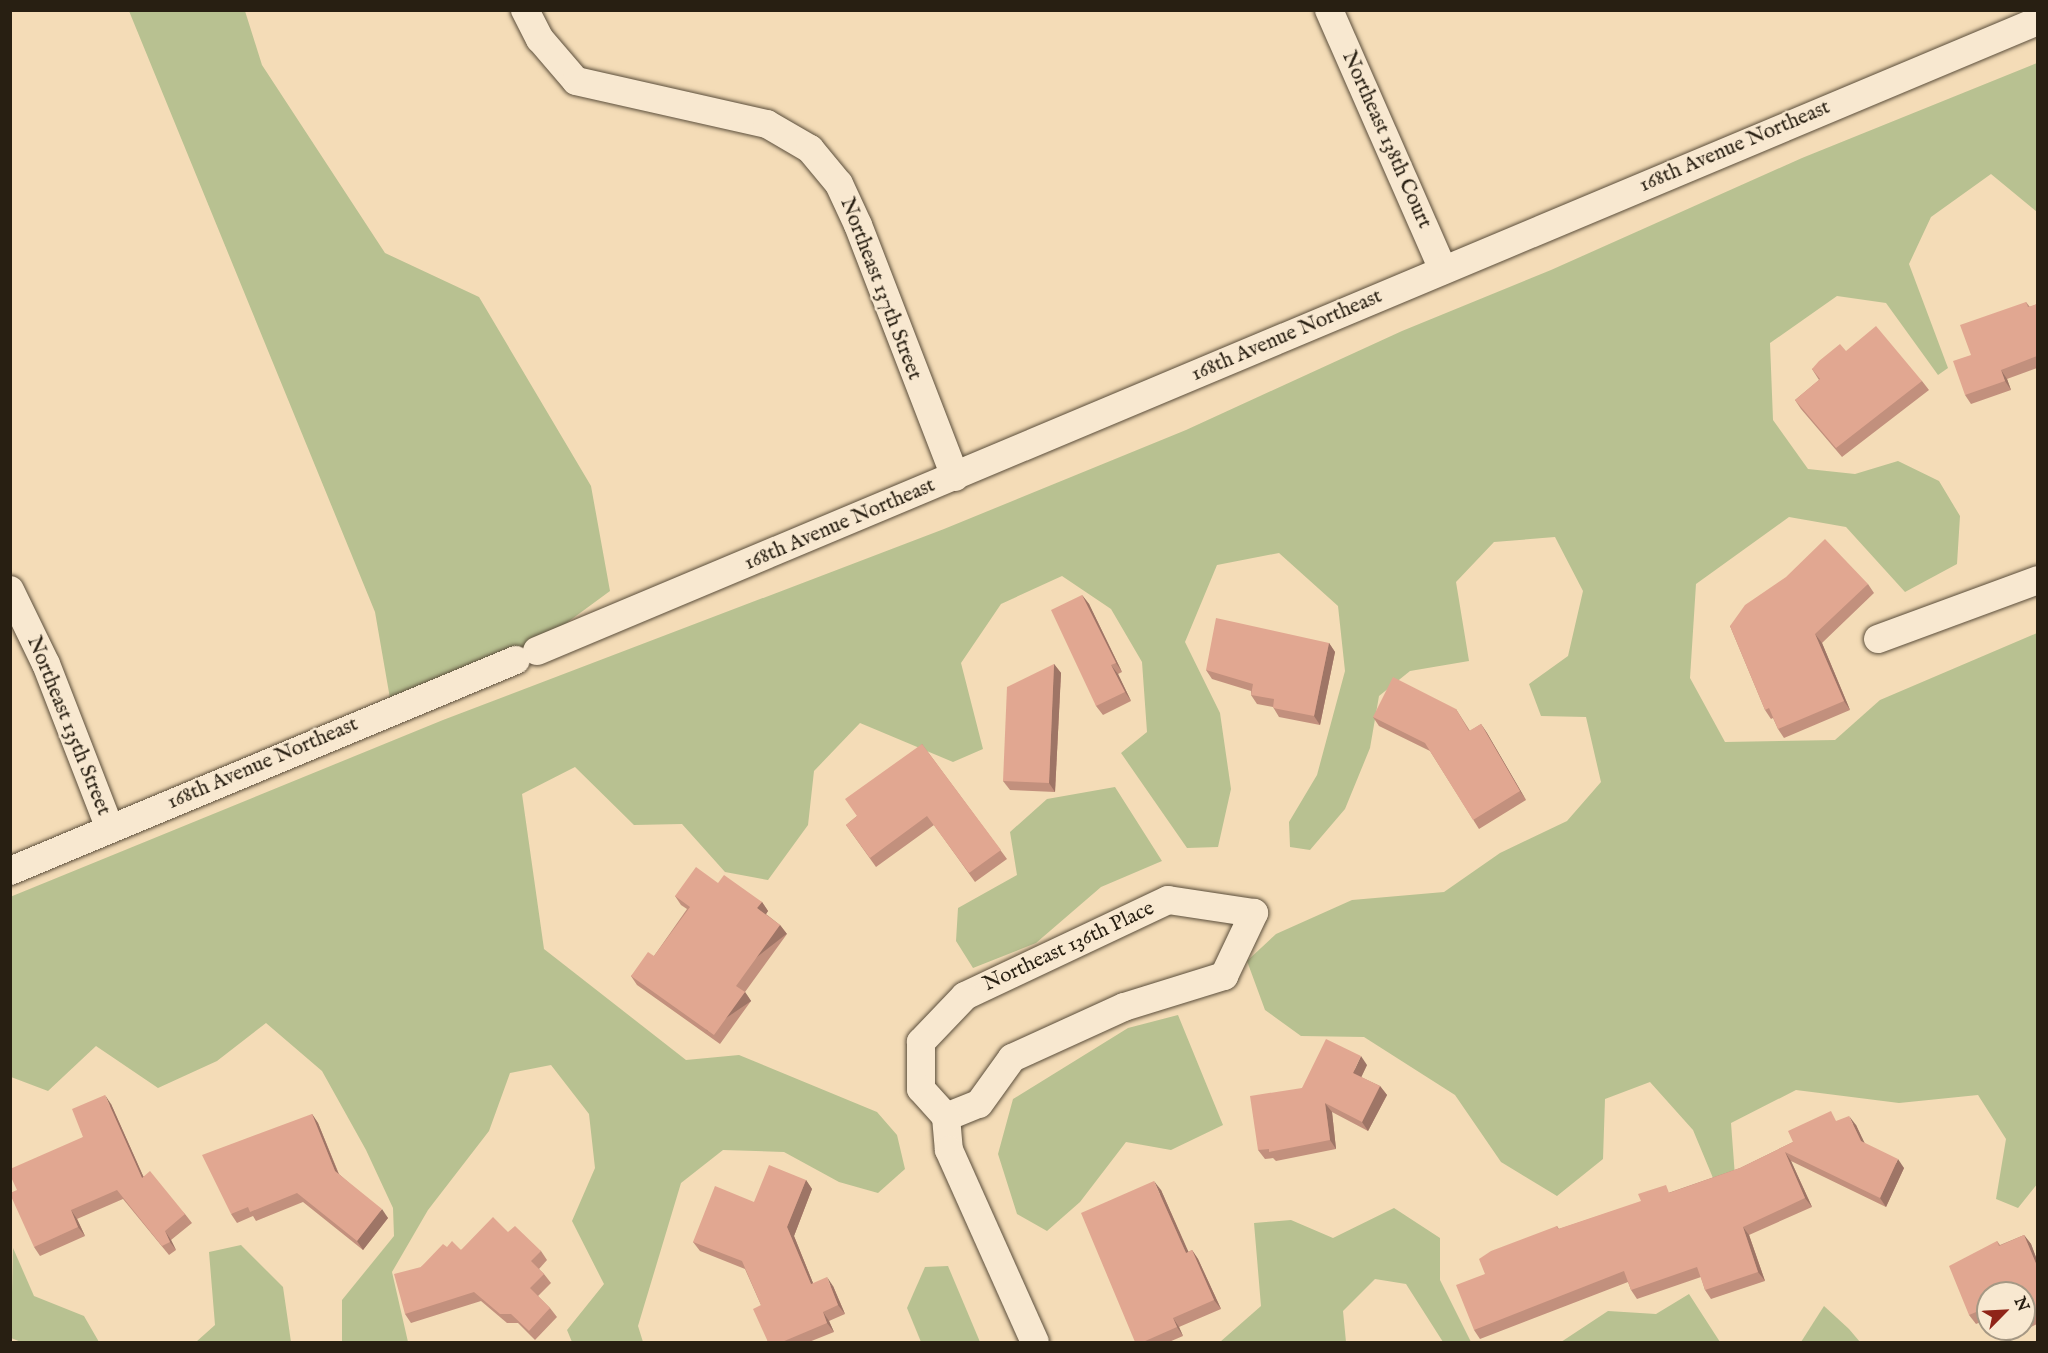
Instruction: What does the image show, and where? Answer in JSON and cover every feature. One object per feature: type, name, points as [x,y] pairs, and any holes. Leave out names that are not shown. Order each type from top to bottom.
[{"type":"street","name":"Northeast 137th Street","points":[[525,10],[540,39],[576,81],[767,124],[810,149],[839,184],[858,225],[955,477]]},
{"type":"street","name":"Northeast 138th Court","points":[[1329,10],[1443,270]]},
{"type":"street","name":"168th Avenue Northeast","points":[[10,871],[955,477],[2037,21]]},
{"type":"street","points":[[1878,639],[2037,579]]},
{"type":"street","name":"Northeast 135th Street","points":[[10,590],[46,664],[110,829]]},
{"type":"street","name":"Northeast 136th Place","points":[[1168,900],[1254,913],[1224,976],[1124,1007],[1012,1058],[979,1104],[946,1117],[921,1089],[921,1042],[965,996],[1168,900]]},
{"type":"street","points":[[946,1117],[949,1150],[1035,1342]]},
{"type":"green space","points":[[129,11],[245,11],[262,65],[385,253],[479,297],[591,486],[610,591],[516,660],[392,710],[375,612]]},
{"type":"green space","points":[[2037,63],[2037,212],[1991,174],[1931,217],[1909,264],[1948,368],[1938,375],[1886,303],[1837,296],[1770,343],[1773,420],[1808,469],[1855,474],[1898,461],[1939,481],[1960,516],[1957,564],[1905,592],[1846,527],[1789,517],[1696,584],[1690,678],[1725,742],[1835,740],[1880,700],[2037,633],[2038,1183],[2018,1208],[1996,1199],[2006,1139],[1978,1095],[1899,1103],[1796,1090],[1731,1123],[1736,1190],[1718,1190],[1693,1130],[1650,1082],[1605,1099],[1603,1159],[1557,1196],[1501,1162],[1455,1095],[1364,1037],[1301,1036],[1265,1010],[1247,961],[1276,934],[1352,900],[1444,892],[1500,853],[1567,821],[1601,782],[1586,717],[1541,716],[1529,684],[1568,656],[1583,591],[1555,537],[1494,542],[1456,582],[1469,661],[1410,671],[1379,696],[1370,748],[1345,809],[1310,850],[1290,847],[1289,822],[1317,775],[1345,671],[1338,606],[1279,553],[1217,565],[1185,642],[1220,713],[1231,789],[1218,847],[1187,848],[1121,753],[1147,732],[1142,662],[1111,609],[1062,576],[1001,604],[961,663],[983,749],[953,762],[860,723],[814,771],[808,825],[768,880],[725,872],[682,824],[634,825],[575,767],[522,794],[544,949],[686,1060],[739,1055],[877,1112],[897,1135],[905,1169],[878,1193],[839,1182],[784,1152],[723,1150],[681,1183],[638,1326],[643,1342],[572,1342],[567,1330],[604,1284],[572,1221],[595,1168],[589,1114],[551,1065],[510,1073],[489,1131],[428,1210],[392,1272],[408,1342],[342,1342],[342,1300],[394,1236],[393,1208],[366,1150],[322,1071],[266,1023],[217,1061],[158,1088],[96,1046],[48,1091],[11,1077],[10,897],[443,720],[944,529],[1186,430],[1402,331],[1551,270],[1802,158]]},
{"type":"green space","points":[[1115,787],[1162,861],[1101,887],[1036,943],[973,968],[956,941],[958,908],[1017,875],[1010,832],[1047,799]]},
{"type":"green space","points":[[1178,1015],[1223,1125],[1171,1150],[1126,1142],[1080,1202],[1047,1231],[1017,1214],[998,1154],[1013,1099],[1128,1028]]},
{"type":"green space","points":[[1394,1208],[1440,1238],[1440,1280],[1471,1342],[1443,1342],[1406,1284],[1375,1279],[1343,1311],[1346,1342],[1220,1342],[1261,1306],[1254,1223],[1291,1220],[1333,1238]]},
{"type":"green space","points":[[241,1245],[283,1287],[291,1342],[196,1342],[215,1325],[209,1252]]},
{"type":"green space","points":[[13,1248],[34,1296],[84,1316],[99,1342],[21,1342],[11,1338]]},
{"type":"green space","points":[[948,1266],[980,1342],[921,1342],[907,1308],[925,1267]]},
{"type":"green space","points":[[1689,1294],[1720,1342],[1561,1342],[1608,1311],[1656,1314]]},
{"type":"green space","points":[[1824,1306],[1849,1329],[1860,1342],[1801,1342]]},
{"type":"building","points":[[2026,302],[2028,307],[2037,304],[2037,356],[2001,370],[2005,381],[1965,395],[1953,361],[1971,355],[1960,325]]},
{"type":"building","points":[[1876,326],[1922,381],[1836,448],[1795,400],[1820,379],[1812,369],[1819,361],[1840,344],[1846,351]]},
{"type":"building","points":[[1825,539],[1868,584],[1815,634],[1844,701],[1778,729],[1769,708],[1765,710],[1730,626],[1745,605],[1786,577]]},
{"type":"building","points":[[1082,595],[1116,663],[1111,665],[1125,692],[1096,706],[1051,610]]},
{"type":"building","points":[[1216,618],[1329,643],[1314,716],[1273,708],[1274,699],[1251,695],[1253,684],[1206,670]]},
{"type":"building","points":[[1054,664],[1049,783],[1003,781],[1007,687]]},
{"type":"building","points":[[1393,677],[1456,709],[1469,731],[1481,724],[1520,791],[1473,820],[1425,743],[1373,717]]},
{"type":"building","points":[[922,744],[1001,850],[969,873],[927,816],[870,858],[846,825],[857,816],[845,799]]},
{"type":"building","points":[[696,867],[718,883],[724,875],[762,902],[757,908],[780,925],[736,986],[745,992],[714,1035],[631,976],[648,952],[654,956],[690,907],[675,896]]},
{"type":"building","points":[[1326,1039],[1361,1056],[1353,1073],[1380,1086],[1362,1122],[1325,1103],[1330,1140],[1269,1152],[1269,1149],[1258,1150],[1250,1096],[1302,1088]]},
{"type":"building","points":[[105,1095],[142,1178],[150,1171],[185,1214],[165,1231],[170,1242],[162,1246],[117,1190],[71,1210],[78,1227],[34,1247],[10,1194],[17,1190],[10,1175],[10,1169],[83,1137],[72,1109]]},
{"type":"building","points":[[1831,1111],[1836,1121],[1849,1116],[1861,1141],[1898,1159],[1880,1198],[1785,1152],[1805,1198],[1743,1227],[1758,1272],[1705,1290],[1697,1267],[1631,1290],[1624,1271],[1474,1330],[1456,1285],[1485,1274],[1479,1259],[1491,1251],[1557,1226],[1558,1229],[1641,1201],[1638,1194],[1666,1185],[1669,1193],[1740,1168],[1793,1142],[1788,1131]]},
{"type":"building","points":[[312,1114],[335,1171],[382,1209],[357,1241],[297,1193],[250,1212],[248,1207],[231,1214],[202,1155]]},
{"type":"building","points":[[769,1165],[806,1180],[787,1227],[811,1284],[827,1277],[838,1305],[823,1312],[827,1323],[782,1342],[768,1342],[753,1309],[761,1305],[742,1261],[693,1242],[715,1186],[754,1202]]},
{"type":"building","points":[[1154,1181],[1186,1253],[1192,1250],[1214,1300],[1173,1318],[1177,1327],[1143,1342],[1135,1342],[1081,1213]]},
{"type":"building","points":[[493,1217],[508,1232],[515,1226],[541,1251],[531,1261],[544,1274],[530,1288],[550,1308],[529,1331],[511,1314],[500,1314],[474,1292],[405,1314],[394,1274],[421,1267],[443,1244],[447,1247],[452,1241],[461,1250]]},
{"type":"building","points":[[2024,1235],[2037,1266],[2037,1312],[2036,1281],[1976,1281],[1976,1312],[1969,1315],[1949,1266],[1997,1241],[1999,1246]]}]
